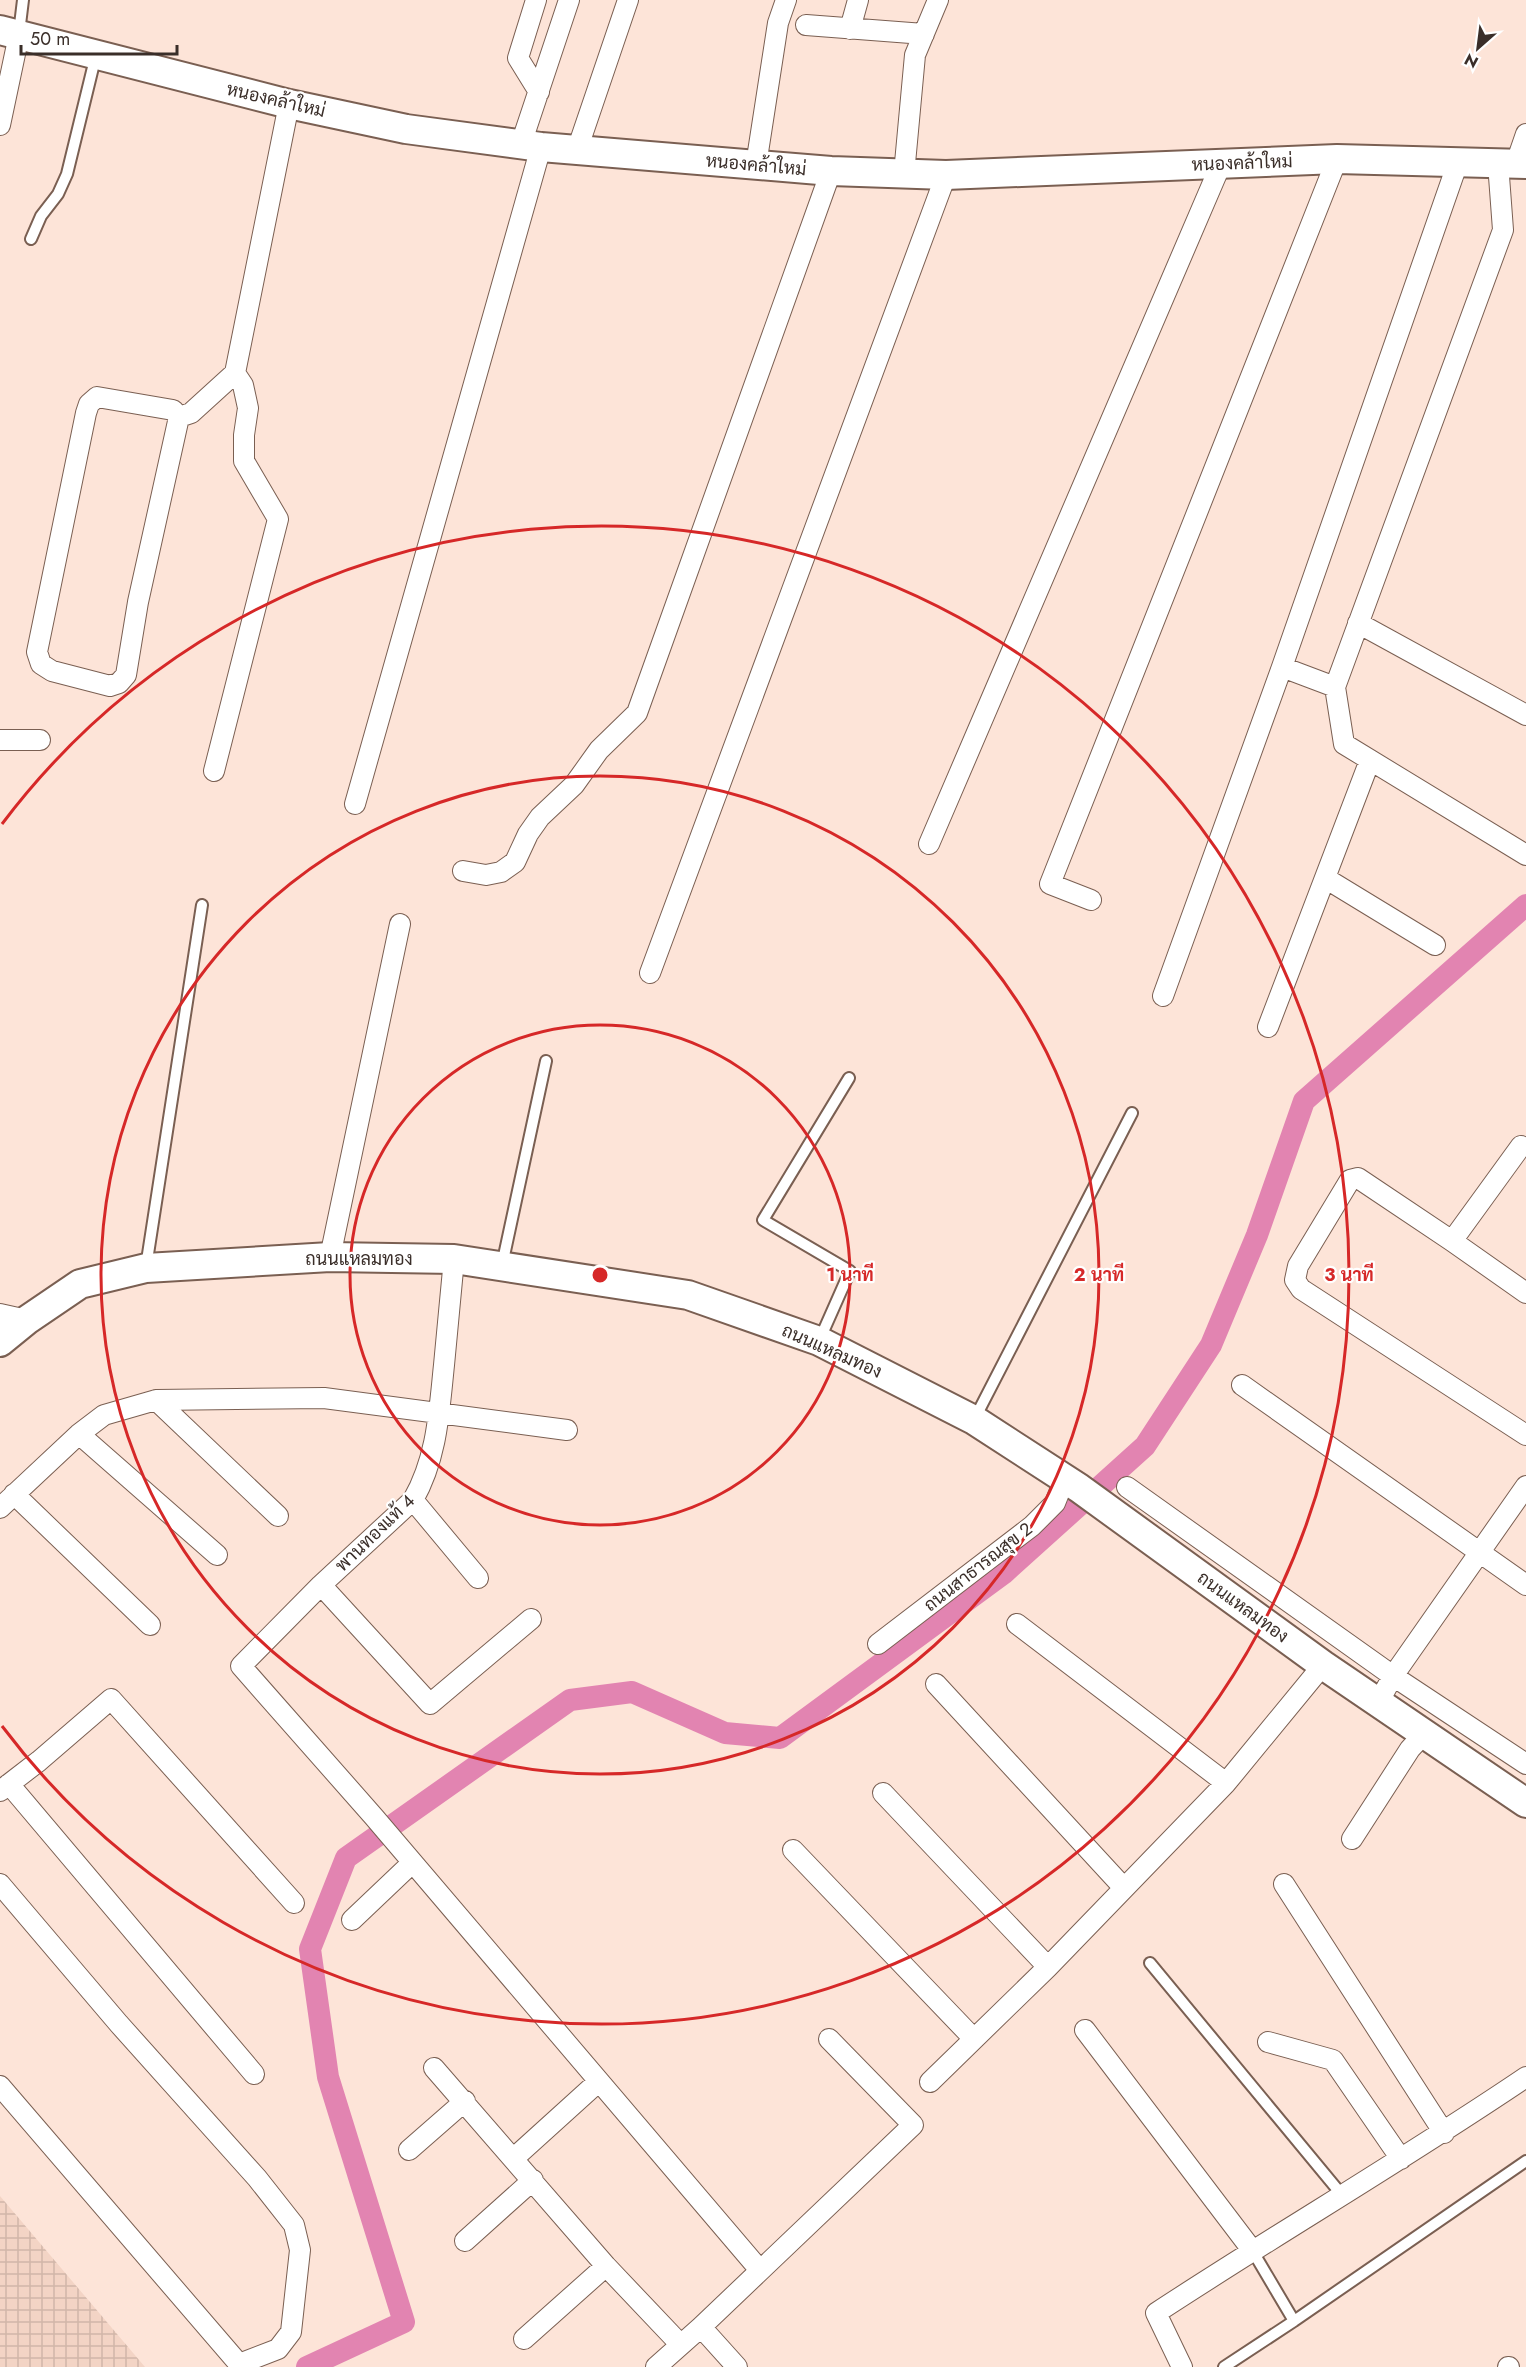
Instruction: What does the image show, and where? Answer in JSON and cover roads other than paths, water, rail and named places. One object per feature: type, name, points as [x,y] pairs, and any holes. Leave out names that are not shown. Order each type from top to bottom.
[{"type":"main road","name":"หนองคล้าใหม่","points":[[10,33],[289,104],[406,129],[577,150],[831,171],[946,176],[1337,159],[1513,163]]},
{"type":"main road","name":"ถนนแหลมทอง","points":[[0,1342],[13,1317],[80,1284],[146,1268],[330,1257],[454,1259],[688,1295],[819,1341],[974,1420],[1072,1483],[1323,1665],[1526,1803]]},
{"type":"street","points":[[537,0],[518,58],[538,92]]},
{"type":"street","points":[[355,804],[531,145],[538,92],[569,0]]},
{"type":"street","points":[[577,150],[628,0]]},
{"type":"street","points":[[756,165],[778,23],[786,0]]},
{"type":"street","points":[[850,29],[858,0]]},
{"type":"street","points":[[904,174],[915,55],[938,0]]},
{"type":"street","points":[[806,26],[924,34]]},
{"type":"street","points":[[0,125],[10,33]]},
{"type":"street","points":[[179,417],[191,413],[235,373],[289,104]]},
{"type":"street","points":[[1526,134],[1513,163],[1503,230],[1335,687],[1344,744],[1526,855]]},
{"type":"street","points":[[1091,900],[1050,884],[1337,159]]},
{"type":"street","points":[[1163,996],[1282,667],[1458,162]]},
{"type":"street","points":[[929,844],[1221,164]]},
{"type":"street","points":[[463,871],[486,875],[501,872],[515,862],[528,834],[540,818],[574,784],[599,750],[637,713],[831,171]]},
{"type":"street","points":[[650,973],[946,176]]},
{"type":"street","points":[[214,771],[278,519],[244,461],[244,435],[248,408],[243,386],[235,373]]},
{"type":"street","points":[[97,397],[173,410],[179,417],[138,602],[126,675],[119,683],[110,686],[52,671],[41,664],[37,652],[89,404],[97,397]]},
{"type":"street","points":[[1358,623],[1526,715]]},
{"type":"street","points":[[1282,667],[1335,687]]},
{"type":"street","points":[[0,740],[40,740]]},
{"type":"street","points":[[1268,1027],[1370,760]]},
{"type":"street","points":[[1325,878],[1435,945]]},
{"type":"street","points":[[330,1257],[400,924]]},
{"type":"street","points":[[1452,1241],[1521,1146]]},
{"type":"street","points":[[1526,1293],[1358,1179],[1350,1180],[1298,1266],[1295,1280],[1300,1289],[1526,1435]]},
{"type":"street","name":"พานทองแท้ 4","points":[[412,1863],[241,1665],[321,1585],[413,1500],[422,1484],[431,1459],[439,1412],[454,1259]]},
{"type":"street","points":[[1242,1385],[1526,1584]]},
{"type":"street","points":[[150,1625],[7,1501],[79,1434],[104,1415],[156,1400],[324,1398],[567,1430]]},
{"type":"street","points":[[156,1400],[278,1516]]},
{"type":"street","points":[[79,1434],[217,1555]]},
{"type":"street","name":"ถนนสาธารณสุข 2","points":[[878,1644],[1032,1526],[1072,1483]]},
{"type":"street","points":[[1378,1703],[1393,1676],[1526,1486]]},
{"type":"street","points":[[1127,1487],[1393,1676],[1526,1764]]},
{"type":"street","points":[[413,1500],[478,1578]]},
{"type":"street","points":[[321,1585],[430,1704],[531,1619]]},
{"type":"street","points":[[1017,1624],[1226,1783]]},
{"type":"street","points":[[930,2082],[1048,1967],[1226,1783],[1323,1665]]},
{"type":"street","points":[[936,1684],[1124,1888]]},
{"type":"street","points":[[254,2074],[5,1787],[111,1699],[294,1903]]},
{"type":"street","points":[[1352,1839],[1410,1749],[1423,1735]]},
{"type":"street","points":[[883,1793],[1048,1967]]},
{"type":"street","points":[[793,1850],[974,2039]]},
{"type":"street","points":[[352,1920],[412,1863],[759,2269]]},
{"type":"street","points":[[0,1884],[119,2024],[257,2178],[294,2225],[300,2250],[291,2332],[278,2349],[239,2364],[0,2086]]},
{"type":"street","points":[[1284,1884],[1444,2133]]},
{"type":"street","points":[[1085,2030],[1252,2250]]},
{"type":"street","points":[[656,2367],[701,2327],[913,2124],[829,2039]]},
{"type":"street","points":[[1268,2042],[1334,2060],[1401,2159]]},
{"type":"street","points":[[434,2068],[606,2266],[680,2344]]},
{"type":"street","points":[[1182,2367],[1156,2313],[1252,2250],[1444,2133],[1526,2077]]},
{"type":"street","points":[[514,2158],[597,2082]]},
{"type":"street","points":[[409,2150],[465,2101]]},
{"type":"street","points":[[465,2241],[533,2180]]},
{"type":"street","points":[[524,2339],[606,2266]]},
{"type":"street","points":[[701,2327],[737,2367]]},
{"type":"lane","points":[[10,33],[23,0]]},
{"type":"lane","points":[[31,239],[41,216],[58,194],[67,174],[96,55]]},
{"type":"lane","points":[[146,1268],[202,905]]},
{"type":"lane","points":[[502,1266],[546,1062]]},
{"type":"lane","points":[[819,1341],[850,1271],[763,1220],[849,1078]]},
{"type":"lane","points":[[974,1420],[1132,1113]]},
{"type":"lane","points":[[1150,1963],[1342,2195]]},
{"type":"lane","points":[[1224,2367],[1526,2162]]},
{"type":"lane","points":[[1252,2250],[1294,2321]]},
{"type":"waterway","points":[[307,2367],[404,2322],[328,2077],[310,1949],[346,1858],[570,1700],[632,1692],[725,1733],[780,1738],[1003,1574],[1145,1446],[1211,1345],[1257,1235],[1304,1101],[1526,905]]}]
